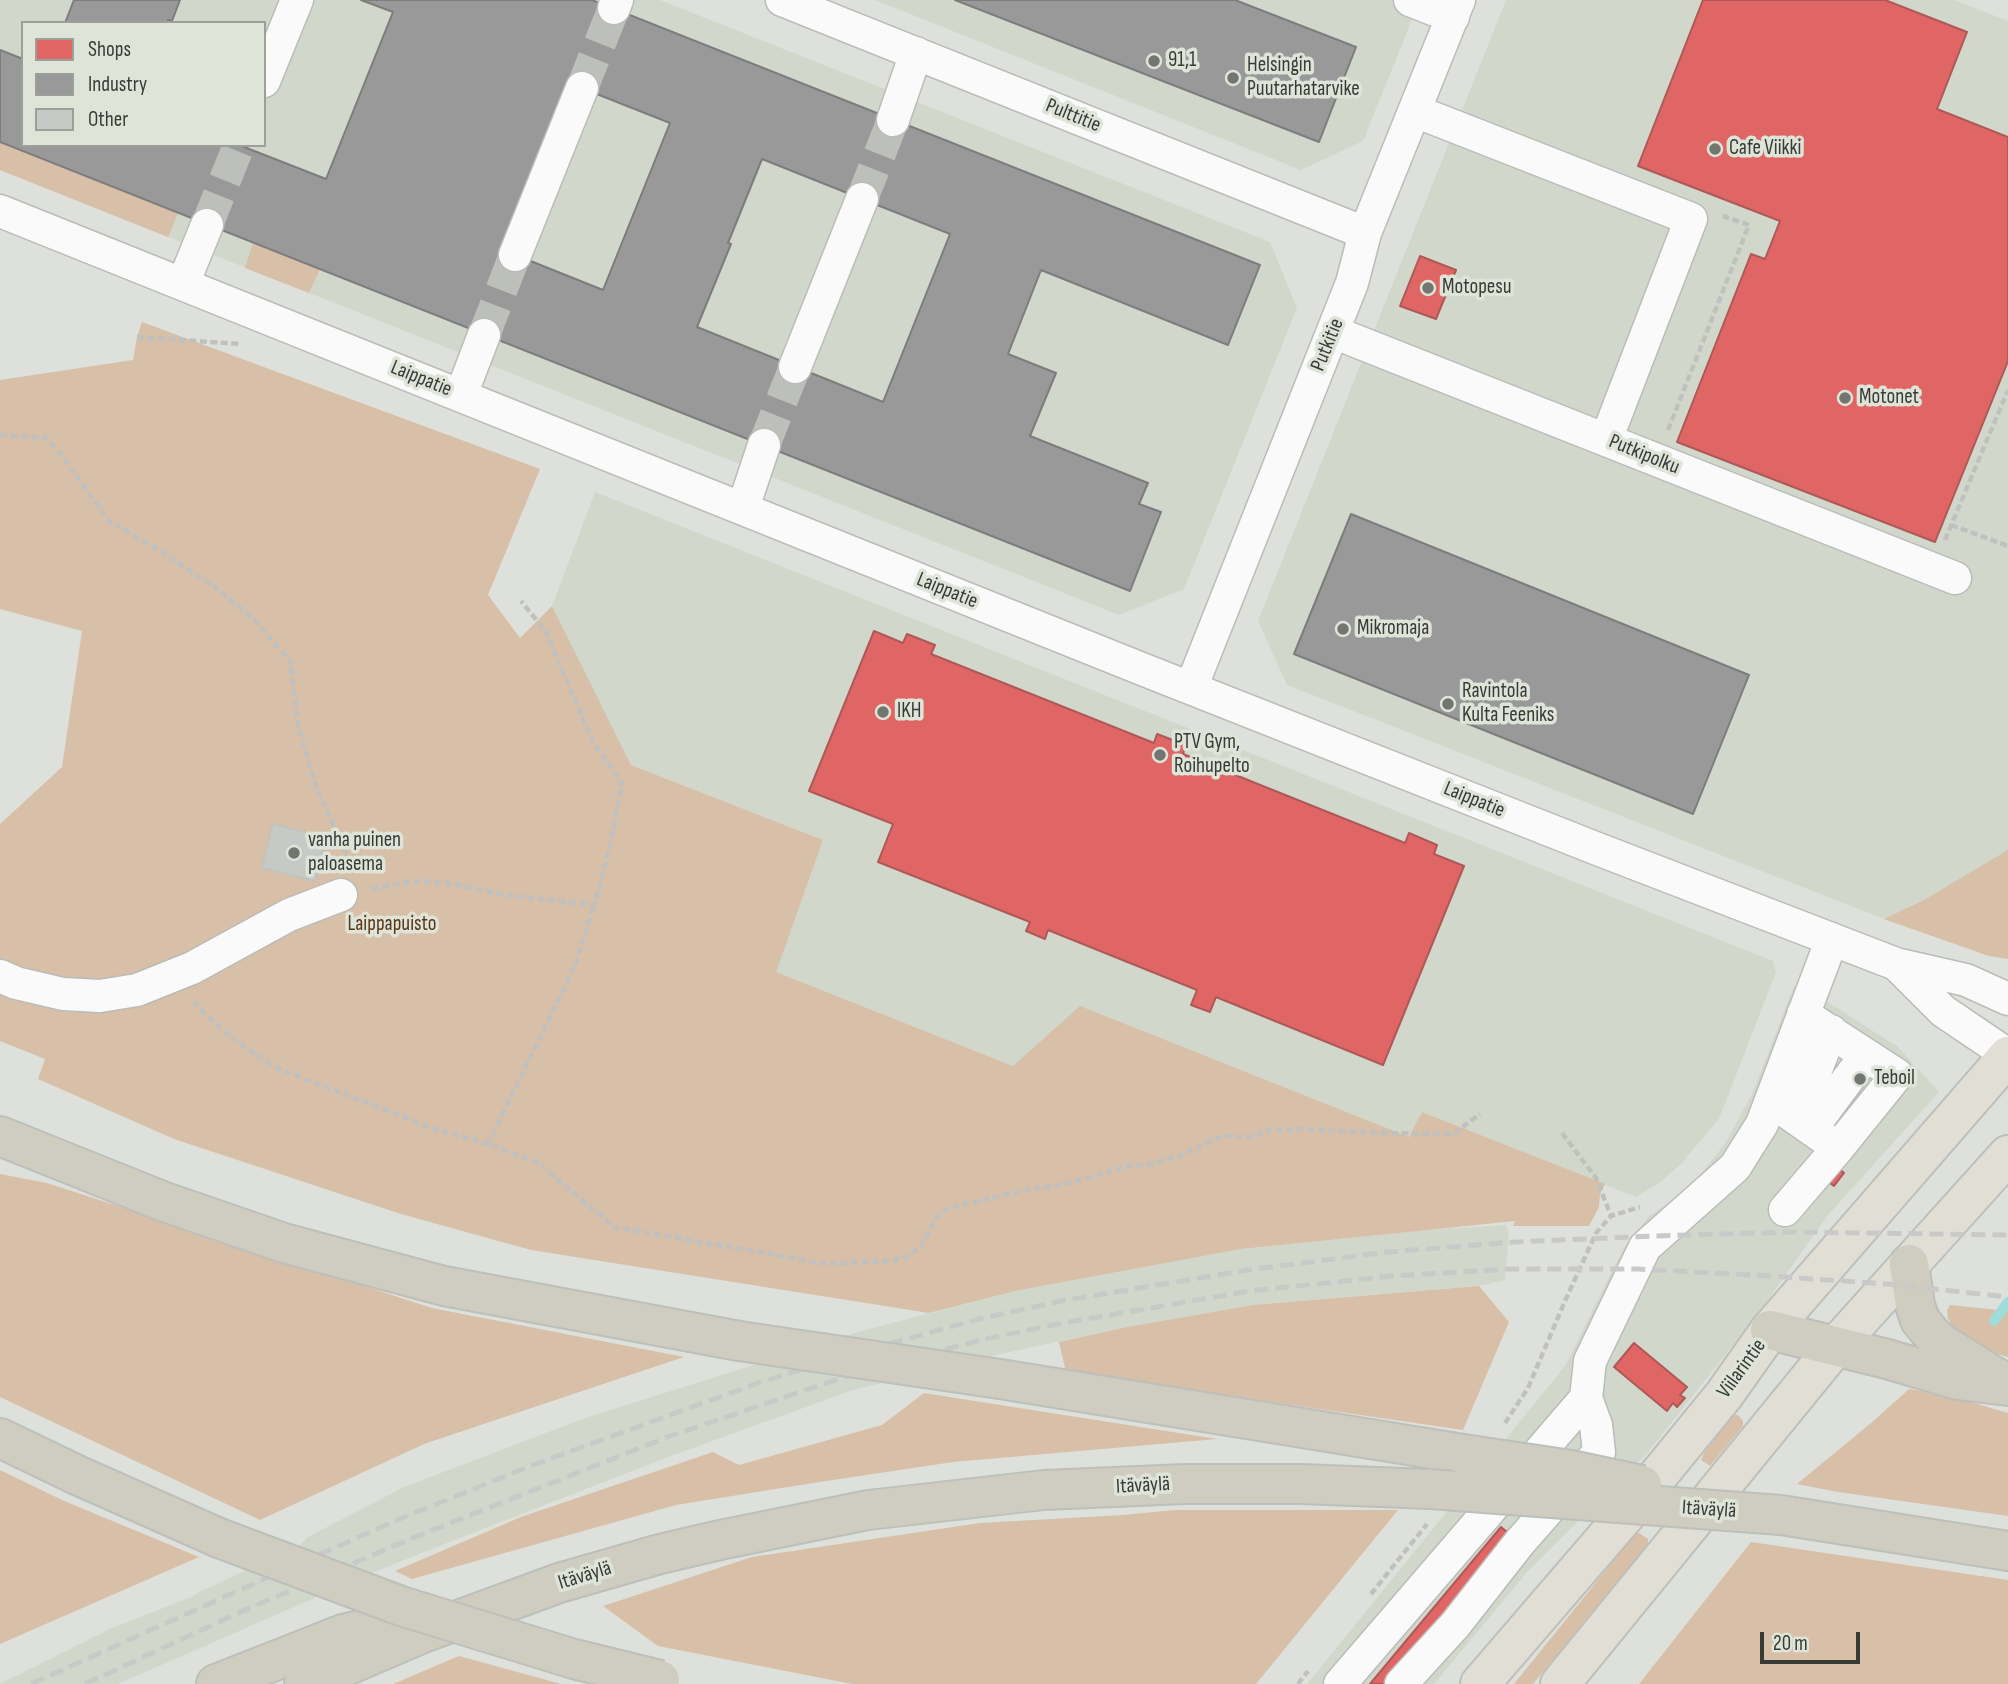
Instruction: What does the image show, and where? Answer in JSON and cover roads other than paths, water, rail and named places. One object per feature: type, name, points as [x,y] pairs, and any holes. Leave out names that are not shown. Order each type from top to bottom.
[{"type":"highway","points":[[0,1136],[162,1201],[284,1243],[444,1286],[739,1341],[1571,1470],[1781,1516]]},
{"type":"highway","points":[[1909,1264],[1920,1320],[1944,1345],[2008,1385]]},
{"type":"highway","points":[[1770,1330],[1958,1380],[2008,1385]]},
{"type":"highway","points":[[0,1438],[219,1538],[401,1606],[574,1659],[671,1682]]},
{"type":"highway","name":"Itäväylä","points":[[304,1684],[423,1633],[559,1583],[719,1540],[868,1510],[1044,1490],[1184,1484],[1289,1484],[1430,1505],[1781,1516],[2008,1551]]},
{"type":"highway","points":[[216,1684],[343,1634],[559,1583]]},
{"type":"main road","name":"Viilarintie","points":[[1480,1684],[1634,1505],[1724,1395],[1770,1330],[2008,1056]]},
{"type":"main road","points":[[1560,1684],[1835,1347],[2008,1155]]},
{"type":"street","points":[[266,76],[297,0]]},
{"type":"street","name":"Pulttitie","points":[[782,0],[1365,233]]},
{"type":"street","points":[[1410,0],[1456,8]]},
{"type":"street","name":"Putkitie","points":[[1191,688],[1352,283],[1365,233],[1456,8]]},
{"type":"street","points":[[893,120],[916,53]]},
{"type":"street","points":[[515,255],[582,88]]},
{"type":"street","points":[[1415,111],[1690,219],[1606,440]]},
{"type":"street","points":[[795,367],[862,199]]},
{"type":"street","name":"Laippatie","points":[[0,211],[1191,688],[1896,964],[1966,980],[2008,999]]},
{"type":"street","points":[[183,284],[207,225]]},
{"type":"street","name":"Putkipolku","points":[[1333,332],[1955,578]]},
{"type":"street","points":[[461,395],[484,334]]},
{"type":"street","points":[[743,508],[764,445]]},
{"type":"street","points":[[0,976],[16,983],[63,994],[100,996],[137,990],[181,973],[289,915],[341,895]]},
{"type":"street","points":[[1401,1684],[1455,1625],[1520,1542],[1599,1452],[1596,1425],[1586,1398],[1590,1361],[1645,1247],[1735,1167],[1762,1124],[1832,939]]},
{"type":"street","name":"Laippatie","points":[[1896,964],[1943,1010],[2008,1056]]},
{"type":"street","points":[[1785,1210],[1897,1075],[1803,1014]]},
{"type":"street","points":[[1804,1124],[1831,1031]]},
{"type":"street","points":[[1804,1124],[1866,1055]]},
{"type":"street","points":[[1772,1101],[1838,1148]]},
{"type":"street","points":[[1340,1684],[1586,1398]]},
{"type":"waterway","points":[[1994,1321],[2008,1302]]},
{"type":"tunnel","points":[[582,88],[614,8]]},
{"type":"tunnel","points":[[862,199],[893,120]]},
{"type":"tunnel","points":[[207,225],[238,147]]},
{"type":"tunnel","points":[[484,335],[515,255]]},
{"type":"tunnel","points":[[764,445],[795,367]]},
{"type":"railway","points":[[31,1684],[402,1518],[533,1465],[761,1382],[979,1319],[1061,1301],[1248,1270],[1387,1252],[1515,1242],[1792,1232],[2008,1235]]},
{"type":"railway","points":[[85,1684],[236,1614],[410,1539],[670,1436],[862,1371],[985,1339],[1063,1323],[1250,1291],[1391,1276],[1511,1269],[1638,1269],[1770,1276],[1887,1284],[2008,1297]]},
{"type":"place","name":"91,1","points":[[1154,61]]},
{"type":"place","name":"Helsingin Puutarhatarvike","points":[[1233,78]]},
{"type":"place","name":"Cafe Viikki","points":[[1715,149]]},
{"type":"place","name":"Motopesu","points":[[1428,288]]},
{"type":"place","name":"Motonet","points":[[1845,398]]},
{"type":"place","name":"Mikromaja","points":[[1343,629]]},
{"type":"place","name":"Ravintola Kulta Feeniks","points":[[1448,704]]},
{"type":"place","name":"IKH","points":[[883,712]]},
{"type":"place","name":"PTV Gym, Roihupelto","points":[[1160,755]]},
{"type":"place","name":"vanha puinen paloasema","points":[[294,853]]},
{"type":"place","name":"Teboil","points":[[1860,1079]]},
{"type":"park label","name":"Laippapuisto","points":[[392,925]]}]
